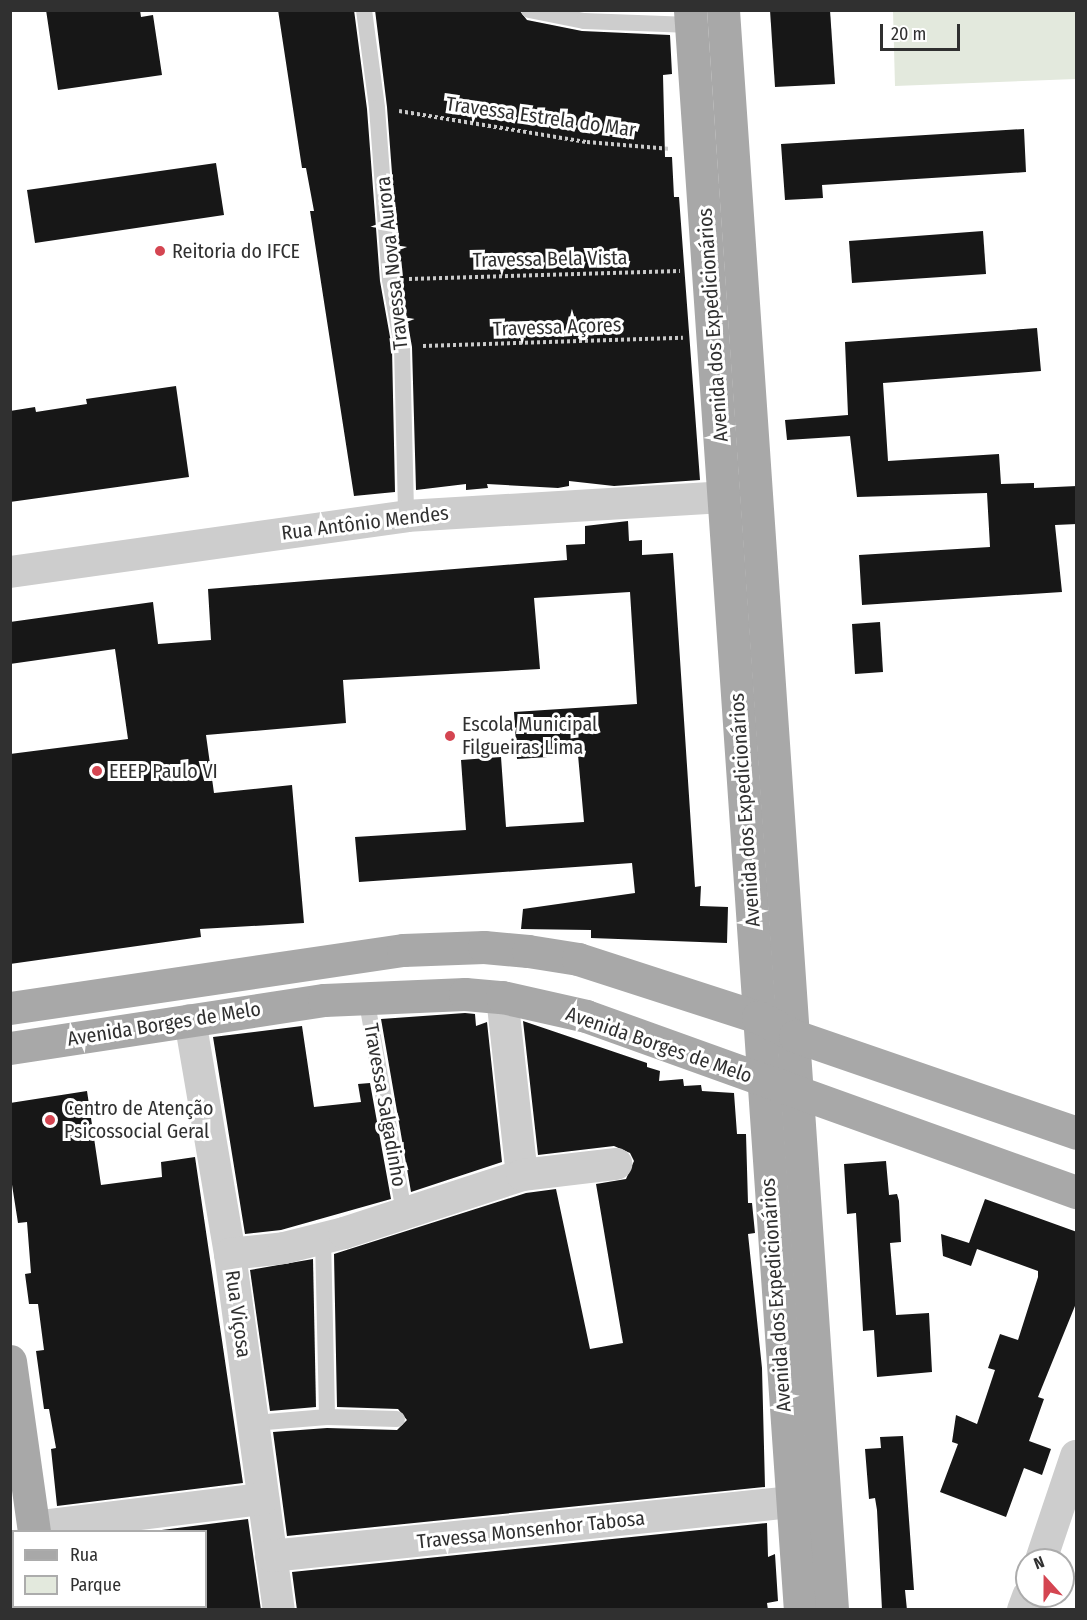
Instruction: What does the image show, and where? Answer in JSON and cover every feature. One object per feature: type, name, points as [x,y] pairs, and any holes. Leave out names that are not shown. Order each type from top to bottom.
[{"type":"main road","name":"Avenida dos Expedicionários","points":[[723,10],[795,1036],[832,1610]]},
{"type":"main road","name":"Avenida dos Expedicionários","points":[[690,18],[714,337],[761,1081],[800,1610]]},
{"type":"main road","name":"Avenida Borges de Melo","points":[[10,1008],[403,950],[484,947],[578,959],[758,1017],[795,1036],[1077,1133]]},
{"type":"main road","name":"Avenida Borges de Melo","points":[[10,1048],[190,1020],[366,997],[502,997],[586,1016],[799,1095],[1077,1192]]},
{"type":"main road","points":[[10,1361],[34,1529]]},
{"type":"street","name":"Rua Antônio Mendes","points":[[10,572],[406,516],[723,498]]},
{"type":"street","points":[[502,997],[522,1175]]},
{"type":"street","name":"Rua Viçosa","points":[[190,1020],[230,1254],[279,1610]]},
{"type":"street","name":"Travessa Salgadinho","points":[[230,1254],[284,1248],[323,1238],[522,1175],[616,1164]]},
{"type":"street","points":[[1045,1548],[1077,1456]]},
{"type":"street","points":[[34,1529],[263,1499]]},
{"type":"street","name":"Travessa Monsenhor Tabosa","points":[[271,1556],[792,1502]]},
{"type":"lane","name":"Travessa Nova Aurora","points":[[364,10],[377,108],[390,280],[402,347],[406,516]]},
{"type":"lane","points":[[529,10],[584,21],[690,18]]},
{"type":"lane","name":"Travessa Salgadinho","points":[[366,997],[404,1213]]},
{"type":"lane","points":[[323,1238],[327,1417]]},
{"type":"lane","points":[[253,1423],[327,1417],[397,1419]]},
{"type":"path","name":"Travessa Estrela do Mar","points":[[377,108],[587,142],[701,152]]},
{"type":"path","name":"Travessa Bela Vista","points":[[390,280],[500,274],[565,276],[709,270]]},
{"type":"path","name":"Travessa Açores","points":[[402,347],[714,337]]},
{"type":"green space","points":[[893,11],[1076,11],[1076,79],[895,86]]},
{"type":"building","points":[[46,10],[140,10],[141,17],[153,15],[162,75],[58,90]]},
{"type":"building","points":[[278,10],[354,10],[367,109],[380,281],[392,348],[395,492],[354,496],[310,211],[314,211],[306,168],[302,168]]},
{"type":"building","points":[[375,10],[519,10],[527,20],[582,31],[670,35],[672,74],[663,75],[665,157],[672,157],[674,197],[679,197],[700,480],[614,486],[569,481],[569,486],[558,488],[487,484],[488,488],[466,490],[466,484],[416,490],[412,347],[400,279],[387,107]]},
{"type":"building","points":[[770,10],[830,10],[835,84],[775,87]]},
{"type":"building","points":[[1024,129],[1026,172],[822,185],[823,198],[785,200],[781,144]]},
{"type":"building","points":[[216,163],[224,215],[35,243],[27,190]]},
{"type":"building","points":[[983,231],[986,274],[852,283],[849,241]]},
{"type":"building","points":[[1037,328],[1041,371],[883,383],[888,461],[999,454],[1001,484],[1034,483],[1034,488],[1077,486],[1077,524],[1055,525],[1062,592],[862,605],[859,555],[990,547],[987,493],[857,497],[850,436],[787,440],[785,420],[848,415],[845,342]]},
{"type":"building","points":[[176,386],[189,477],[10,502],[10,411],[35,407],[36,412],[87,404],[86,399]]},
{"type":"building","points":[[628,521],[629,541],[642,540],[642,555],[673,553],[695,887],[701,886],[700,906],[728,907],[727,943],[591,938],[591,930],[521,929],[523,909],[635,893],[632,863],[359,882],[355,837],[466,830],[461,760],[501,757],[506,827],[584,822],[578,755],[517,759],[514,712],[637,704],[630,592],[534,598],[540,669],[343,680],[346,723],[206,735],[214,793],[292,785],[304,923],[200,929],[201,937],[10,964],[10,754],[128,739],[115,649],[10,664],[10,622],[153,602],[158,644],[211,640],[208,589],[567,560],[566,545],[585,544],[585,526]]},
{"type":"building","points":[[880,622],[883,672],[855,674],[852,624]]},
{"type":"building","points":[[475,1014],[476,1026],[487,1022],[502,1162],[411,1192],[381,1019]]},
{"type":"building","points":[[523,1021],[647,1063],[647,1067],[660,1071],[659,1081],[683,1079],[684,1086],[701,1085],[702,1091],[734,1093],[737,1134],[746,1134],[748,1203],[752,1203],[755,1233],[748,1234],[762,1368],[765,1487],[287,1536],[273,1432],[327,1428],[397,1430],[407,1420],[398,1409],[337,1407],[334,1254],[526,1193],[556,1189],[590,1349],[623,1343],[596,1184],[626,1179],[634,1161],[630,1153],[614,1146],[538,1155]]},
{"type":"building","points":[[302,1026],[314,1107],[361,1102],[358,1084],[370,1083],[391,1199],[281,1230],[245,1234],[213,1037]]},
{"type":"building","points":[[87,1091],[101,1185],[162,1177],[161,1162],[195,1157],[243,1483],[57,1506],[51,1449],[56,1448],[49,1409],[44,1409],[36,1351],[44,1350],[38,1304],[29,1304],[25,1274],[31,1273],[27,1222],[18,1223],[10,1172],[10,1103]]},
{"type":"building","points":[[886,1161],[889,1195],[897,1194],[899,1201],[901,1242],[890,1243],[896,1315],[929,1313],[932,1372],[877,1377],[874,1330],[863,1331],[856,1213],[847,1214],[844,1164]]},
{"type":"building","points":[[985,1199],[1077,1232],[1077,1301],[1038,1397],[1044,1399],[1029,1441],[1051,1449],[1042,1475],[1024,1468],[1006,1517],[940,1492],[958,1444],[952,1442],[956,1415],[977,1424],[995,1370],[988,1368],[1000,1334],[1018,1340],[1038,1277],[1038,1271],[977,1249],[971,1266],[943,1256],[941,1234],[969,1243]]},
{"type":"building","points":[[313,1259],[316,1407],[270,1411],[250,1270]]},
{"type":"building","points":[[903,1436],[914,1590],[905,1590],[907,1610],[882,1610],[877,1510],[875,1498],[869,1499],[865,1449],[881,1448],[880,1437]]},
{"type":"building","points":[[248,1519],[261,1610],[206,1610],[207,1530],[162,1530]]},
{"type":"building","points":[[767,1523],[768,1557],[775,1554],[778,1601],[767,1603],[768,1610],[297,1610],[292,1572]]},
{"type":"place","name":"Reitoria do IFCE","points":[[160,251]]},
{"type":"place","name":"Escola Municipal Filgueiras Lima","points":[[450,736]]},
{"type":"place","name":"EEEP Paulo VI","points":[[97,771]]},
{"type":"place","name":"Centro de Atenção Psicossocial Geral","points":[[50,1120]]}]
